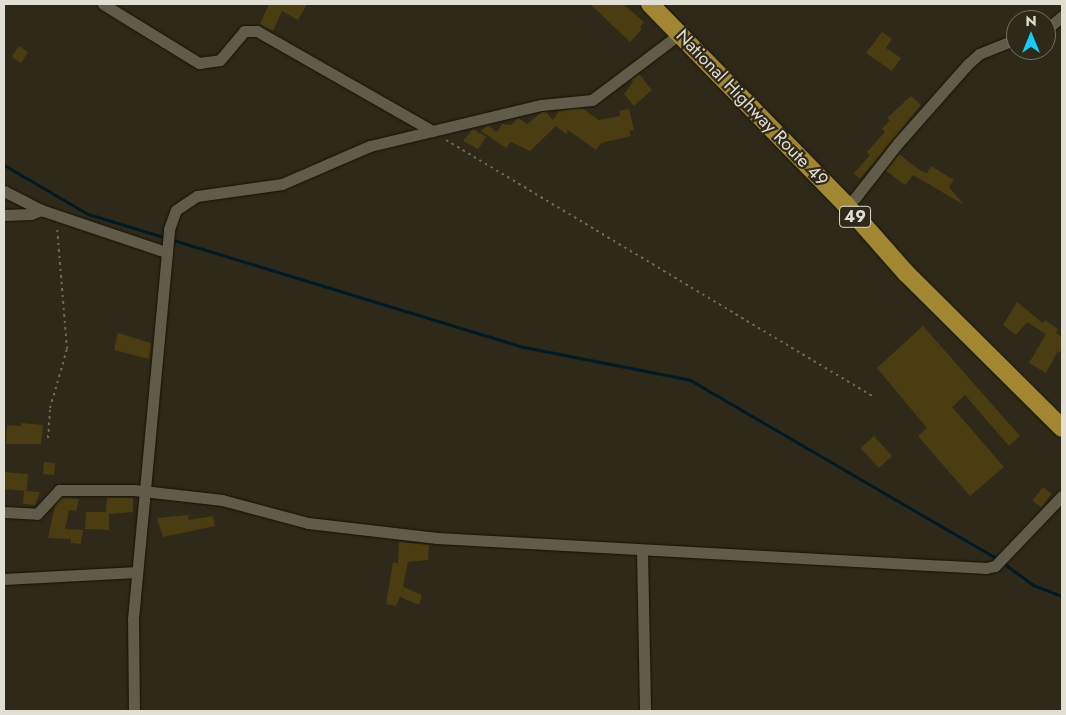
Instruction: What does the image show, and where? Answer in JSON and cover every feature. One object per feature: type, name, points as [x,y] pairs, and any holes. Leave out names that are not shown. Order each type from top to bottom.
[{"type":"highway","name":"National Highway Route 49","points":[[650,4],[681,33],[752,112],[846,205],[906,273],[1062,428]]},
{"type":"street","points":[[103,4],[199,63],[220,60],[244,31],[257,31],[432,131]]},
{"type":"street","points":[[134,711],[132,650],[137,572],[146,492],[166,252],[172,215],[190,199],[282,184],[370,146],[541,105],[592,100],[681,33]]},
{"type":"street","points":[[846,205],[855,198],[898,143],[968,64],[979,54],[1006,44]]},
{"type":"street","points":[[4,191],[56,216],[166,252]]},
{"type":"street","points":[[4,215],[31,214],[41,210]]},
{"type":"street","points":[[4,512],[28,516],[37,514],[59,490],[146,492],[236,503],[308,523],[437,538],[642,551],[986,568],[995,566],[1062,496]]},
{"type":"street","points":[[642,551],[645,711]]},
{"type":"street","points":[[4,579],[137,572]]},
{"type":"path","points":[[432,131],[872,396]]},
{"type":"path","points":[[48,438],[50,408],[67,349],[56,216]]},
{"type":"building","points":[[269,4],[307,4],[298,20],[282,11],[273,31],[260,24]]},
{"type":"building","points":[[590,4],[623,4],[644,22],[640,27],[642,29],[630,42]]},
{"type":"building","points":[[882,32],[892,39],[886,48],[901,58],[892,71],[866,53]]},
{"type":"building","points":[[19,46],[28,52],[21,63],[12,57]]},
{"type":"building","points":[[639,74],[652,90],[634,106],[624,94],[633,82],[631,80]]},
{"type":"building","points":[[911,96],[921,105],[860,179],[854,173],[870,155],[867,152],[885,132],[882,129],[890,120],[887,118]]},
{"type":"building","points":[[582,108],[599,120],[620,116],[619,111],[629,109],[634,130],[629,131],[631,136],[601,143],[596,150],[568,130],[566,134],[556,126],[530,151],[511,142],[506,148],[481,131],[488,125],[497,132],[502,124],[511,125],[518,118],[527,124],[542,112],[546,112],[553,120],[559,111]]},
{"type":"building","points":[[473,129],[486,137],[478,149],[463,141]]},
{"type":"building","points":[[899,154],[921,171],[927,173],[931,166],[954,180],[949,187],[964,205],[913,175],[905,185],[886,171]]},
{"type":"building","points":[[1017,302],[1043,323],[1045,320],[1058,329],[1056,333],[1062,337],[1062,353],[1058,351],[1046,373],[1029,363],[1046,334],[1027,322],[1016,335],[1003,325]]},
{"type":"building","points":[[923,326],[1020,436],[1009,446],[965,395],[952,407],[1004,467],[970,496],[918,436],[927,428],[877,368]]},
{"type":"building","points":[[118,333],[151,343],[149,359],[114,350]]},
{"type":"building","points":[[21,423],[43,425],[41,444],[6,444],[7,425],[21,426]]},
{"type":"building","points":[[874,436],[892,456],[879,468],[861,448]]},
{"type":"building","points":[[44,462],[55,463],[54,475],[43,474]]},
{"type":"building","points":[[4,472],[28,474],[26,491],[4,489]]},
{"type":"building","points":[[1043,487],[1052,494],[1041,507],[1033,500]]},
{"type":"building","points":[[24,491],[40,492],[35,505],[23,504]]},
{"type":"building","points":[[62,498],[79,499],[76,511],[69,510],[65,529],[83,530],[81,544],[71,543],[71,539],[48,538],[55,506]]},
{"type":"building","points":[[107,498],[133,498],[133,512],[109,514],[109,530],[85,529],[86,512],[106,512]]},
{"type":"building","points":[[188,515],[189,520],[213,516],[215,526],[163,537],[157,518]]},
{"type":"building","points":[[399,542],[429,545],[428,560],[408,562],[403,587],[422,595],[419,605],[400,597],[396,606],[386,604],[393,562],[398,564]]},
{"type":"waterway","points":[[4,165],[88,214],[524,347],[690,380],[998,559]]},
{"type":"waterway","points":[[1003,563],[1033,585],[1062,596]]}]
